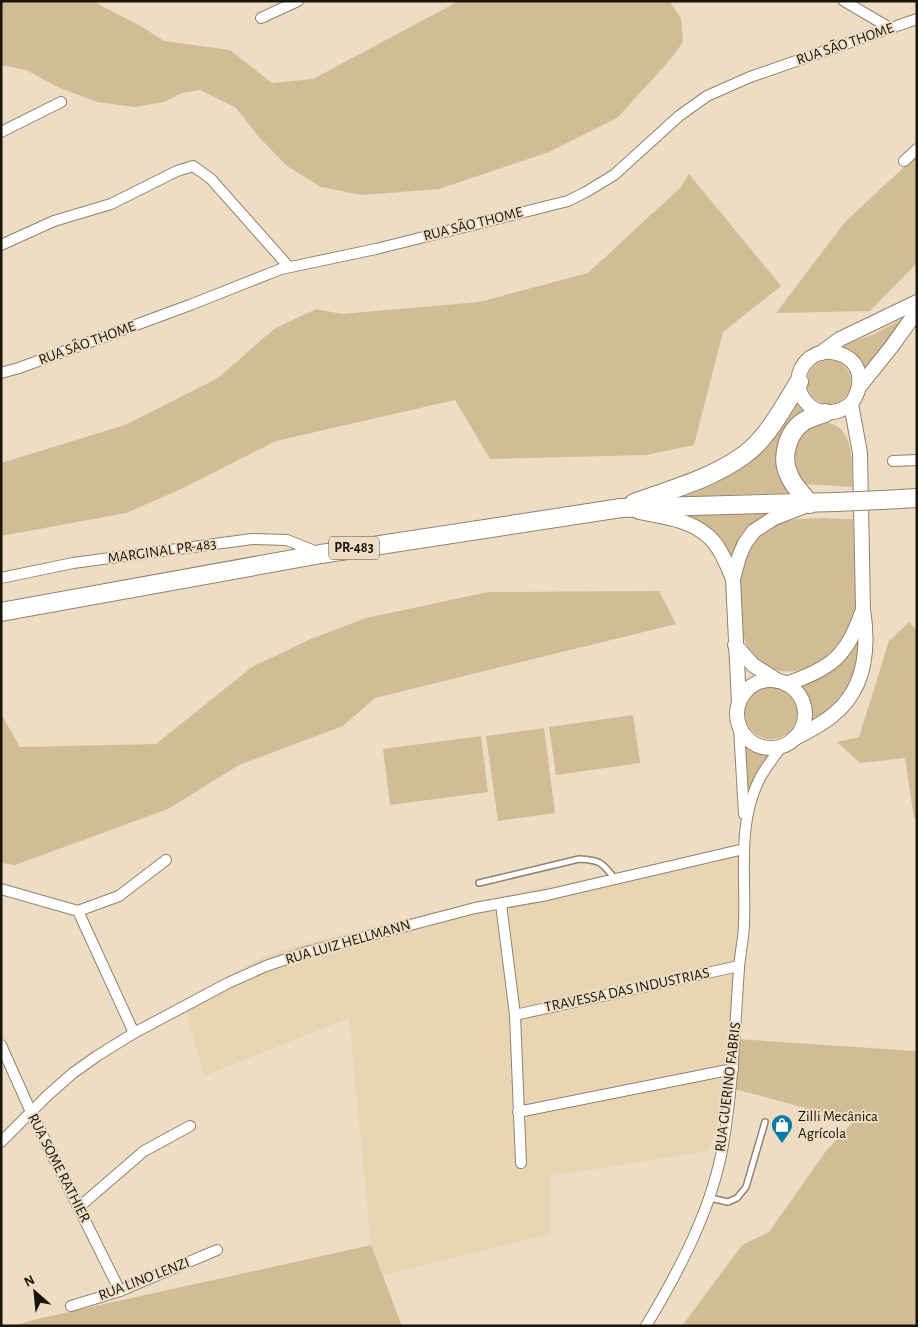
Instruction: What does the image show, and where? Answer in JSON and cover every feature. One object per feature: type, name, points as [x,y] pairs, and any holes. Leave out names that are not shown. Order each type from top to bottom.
[{"type":"highway","points":[[621,508],[711,475],[745,455],[771,427],[798,382]]},
{"type":"highway","points":[[810,504],[789,477],[786,466],[786,452],[789,438],[796,428],[806,420],[824,413]]},
{"type":"highway","name":"PR-483","points":[[1,612],[321,554],[621,508],[810,504],[917,498]]},
{"type":"street","points":[[261,18],[298,1]]},
{"type":"street","points":[[844,1],[890,28]]},
{"type":"street","name":"RUA SÃO THOME","points":[[1,373],[28,365],[289,267],[376,249],[568,201],[614,175],[679,116],[707,96],[750,77],[917,20]]},
{"type":"street","points":[[1,132],[61,102]]},
{"type":"street","points":[[904,161],[917,149]]},
{"type":"street","points":[[1,245],[54,221],[112,204],[177,171],[193,166],[211,179],[289,267]]},
{"type":"street","points":[[917,302],[840,339],[808,360],[803,367],[798,382],[800,390],[809,405],[824,413],[834,413],[844,410],[851,404],[860,386],[917,311]]},
{"type":"street","points":[[821,353],[833,352],[844,355],[854,363],[859,374],[860,386]]},
{"type":"street","points":[[739,728],[750,741],[765,748],[788,743],[828,720],[849,699],[864,664],[866,629],[863,609],[860,453],[851,404]]},
{"type":"street","points":[[893,461],[917,460]]},
{"type":"street","points":[[745,832],[737,720],[739,703],[733,579],[745,543],[754,531],[774,518],[810,504]]},
{"type":"street","points":[[621,508],[690,523],[709,536],[721,553],[733,579]]},
{"type":"street","name":"MARGINAL PR-483","points":[[1,578],[73,563],[252,539],[287,540],[321,554]]},
{"type":"street","points":[[739,703],[748,689],[754,684],[762,681],[782,682],[808,676],[826,668],[849,643],[857,628],[863,609]]},
{"type":"street","points":[[735,645],[753,665],[798,694],[804,710],[802,726],[768,764],[758,781],[751,801],[745,832]]},
{"type":"street","name":"RUA GUERINO FABRIS","points":[[646,1326],[670,1286],[710,1198],[723,1145],[733,1068],[739,966],[744,924],[745,832]]},
{"type":"street","name":"RUA LUIZ HELLMANN","points":[[1,1142],[30,1112],[73,1073],[96,1056],[134,1033],[228,983],[266,966],[357,938],[475,908],[547,895],[744,849]]},
{"type":"street","points":[[1,889],[78,911],[118,896],[166,860]]},
{"type":"street","points":[[501,904],[515,1015],[521,1163]]},
{"type":"street","points":[[78,911],[134,1033]]},
{"type":"street","name":"TRAVESSA DAS INDUSTRIAS","points":[[515,1015],[739,966]]},
{"type":"street","name":"RUA SOME RATHIER","points":[[1,1045],[30,1112],[120,1291]]},
{"type":"street","points":[[518,1112],[733,1068]]},
{"type":"street","points":[[79,1207],[144,1151],[190,1126]]},
{"type":"street","name":"RUA LINO LENZI","points":[[71,1306],[120,1291],[217,1250]]},
{"type":"lane","points":[[479,883],[579,859],[592,860],[604,865],[615,879]]},
{"type":"lane","points":[[710,1198],[728,1202],[737,1198],[746,1187],[764,1122]]},
{"type":"shaded area","points":[[1,1],[92,1],[139,25],[164,41],[230,50],[272,83],[313,79],[459,1],[669,1],[681,18],[683,42],[670,60],[617,118],[549,152],[439,189],[362,195],[321,187],[287,166],[259,137],[235,107],[200,90],[182,93],[164,102],[135,107],[97,102],[60,88],[26,70],[1,65]]},
{"type":"shaded area","points":[[917,155],[917,263],[870,311],[776,313],[845,222]]},
{"type":"shaded area","points":[[689,174],[781,286],[723,332],[694,445],[646,455],[490,459],[455,400],[276,441],[179,490],[126,513],[1,536],[1,463],[125,425],[218,378],[274,329],[316,309],[342,314],[479,302],[588,273],[680,188]]},
{"type":"shaded area","points":[[908,316],[863,374],[848,350],[842,346],[874,334]]},
{"type":"shaded area","points":[[825,360],[833,360],[845,366],[851,382],[845,398],[833,404],[825,404],[813,398],[807,386],[807,378],[813,366]]},
{"type":"shaded area","points":[[796,397],[806,412],[800,416],[785,486],[789,493],[673,497],[713,484],[750,461]]},
{"type":"shaded area","points":[[822,422],[833,424],[841,429],[846,437],[851,456],[853,487],[804,484],[794,474],[794,445],[805,428]]},
{"type":"shaded area","points":[[769,512],[749,527],[732,570],[680,515]]},
{"type":"shaded area","points":[[796,519],[853,519],[855,610],[854,620],[848,633],[829,655],[804,669],[782,671],[771,669],[762,664],[747,646],[741,619],[740,575],[742,563],[750,547],[765,530],[774,525]]},
{"type":"shaded area","points":[[659,591],[676,624],[375,698],[343,726],[239,765],[168,809],[15,865],[1,863],[1,714],[20,747],[156,744],[252,667],[311,639],[366,618],[488,592]]},
{"type":"shaded area","points":[[909,622],[917,631],[917,818],[914,818],[905,758],[860,763],[837,742],[859,737],[889,641]]},
{"type":"shaded area","points":[[862,623],[862,660],[842,700],[805,729],[809,716],[808,705],[803,694],[794,684],[805,681]]},
{"type":"shaded area","points":[[771,687],[781,689],[789,695],[795,703],[797,713],[795,723],[789,731],[781,737],[771,739],[761,737],[753,731],[747,723],[745,713],[747,703],[753,695],[761,689]]},
{"type":"shaded area","points":[[633,715],[640,763],[556,775],[549,727]]},
{"type":"shaded area","points":[[544,728],[555,813],[498,821],[486,736]]},
{"type":"shaded area","points":[[481,736],[488,792],[390,805],[383,749]]},
{"type":"shaded area","points":[[745,743],[757,750],[771,751],[759,771],[747,798]]},
{"type":"shaded area","points":[[740,847],[742,966],[731,1088],[708,1151],[551,1176],[551,1234],[383,1275],[371,1245],[349,1018],[204,1076],[183,1001],[262,958],[297,946],[477,901]]},
{"type":"shaded area","points":[[737,1039],[915,1051],[917,1054],[917,1326],[682,1326],[740,1248],[744,1244],[769,1232],[826,1151],[854,1121],[731,1088]]},
{"type":"shaded area","points":[[371,1245],[402,1326],[13,1326],[37,1319]]},
{"type":"place","name":"Zilli Mecânica Agrícola","points":[[782,1144]]}]
